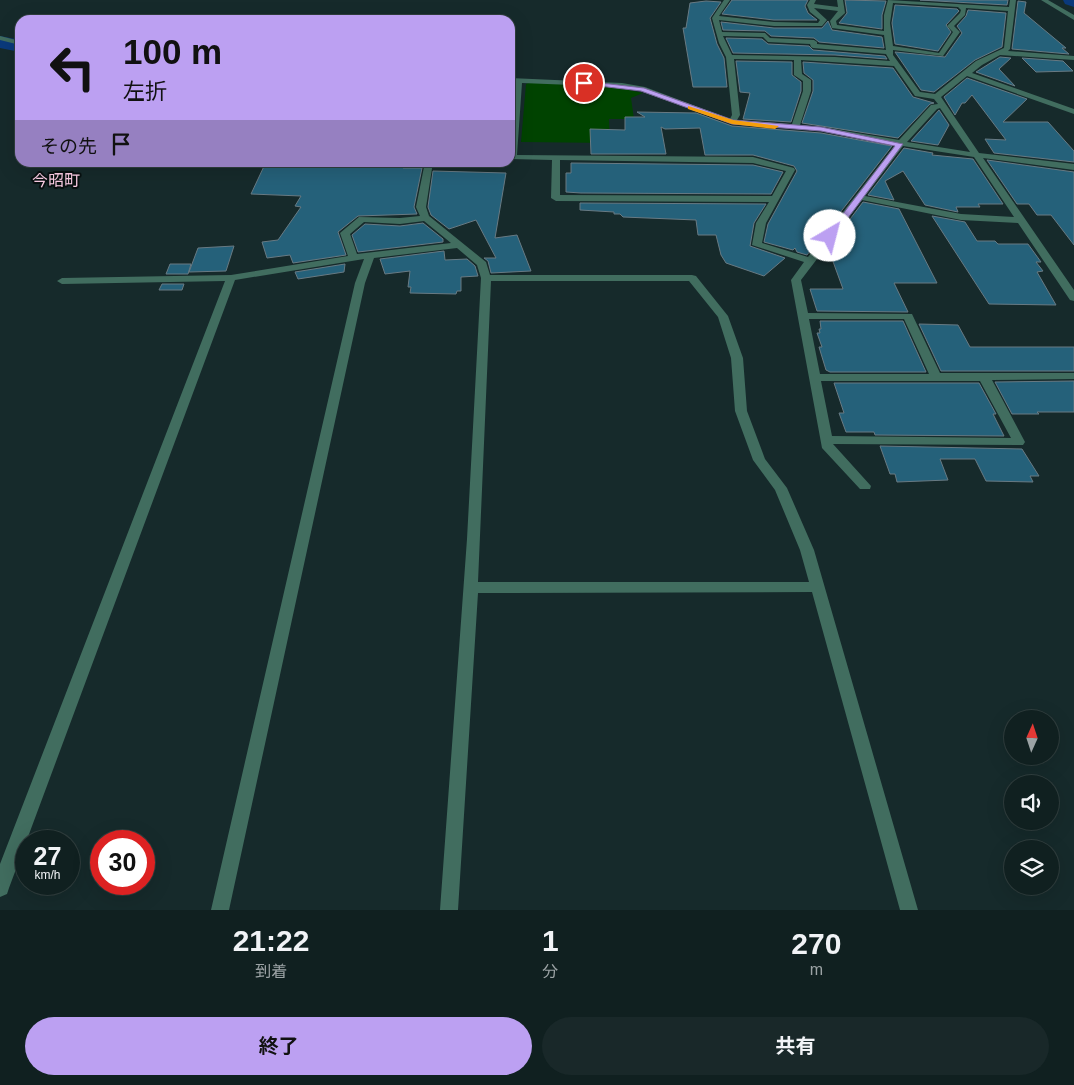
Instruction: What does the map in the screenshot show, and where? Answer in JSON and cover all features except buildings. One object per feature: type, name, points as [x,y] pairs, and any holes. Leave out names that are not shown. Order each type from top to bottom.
[{"type":"street","points":[[727,0],[715,18],[719,34],[730,57],[736,115],[732,122]]},
{"type":"street","points":[[833,24],[842,13],[840,0]]},
{"type":"street","points":[[864,486],[828,448],[796,280],[900,144],[934,106],[939,101],[966,73],[979,63],[1007,49],[1013,4],[959,5],[891,0],[887,10],[887,33],[895,64],[918,94],[939,101],[1074,298]]},
{"type":"street","points":[[1044,0],[1074,18]]},
{"type":"street","points":[[822,23],[812,12],[812,3],[842,9]]},
{"type":"street","points":[[719,34],[765,35],[768,40],[814,42],[813,46],[941,55],[957,32],[950,26],[962,14],[964,9],[959,5]]},
{"type":"street","points":[[715,18],[774,24],[822,23],[887,33]]},
{"type":"street","points":[[0,38],[15,42]]},
{"type":"street","points":[[999,53],[1074,58]]},
{"type":"street","points":[[730,57],[895,64]]},
{"type":"street","points":[[795,128],[807,92],[807,80],[798,75],[797,59]]},
{"type":"street","points":[[966,73],[1074,112]]},
{"type":"street","points":[[515,80],[622,86],[642,89],[732,122],[821,129],[900,144],[1074,167]]},
{"type":"street","points":[[515,157],[754,160],[791,170],[761,222],[757,245],[810,261]]},
{"type":"street","points":[[556,158],[556,198],[775,199]]},
{"type":"street","points":[[428,167],[422,207],[427,218],[482,264],[486,278],[471,588],[449,910]]},
{"type":"street","points":[[859,197],[961,217],[1020,220]]},
{"type":"street","points":[[353,258],[345,233],[362,219],[400,221],[427,218]]},
{"type":"street","points":[[62,281],[231,278],[370,255],[459,245]]},
{"type":"street","points":[[220,910],[360,283],[370,255]]},
{"type":"street","points":[[0,888],[231,278]]},
{"type":"street","points":[[486,278],[692,278],[723,316],[737,358],[741,411],[759,460],[781,488],[807,550],[909,910]]},
{"type":"street","points":[[803,316],[908,316],[936,377]]},
{"type":"street","points":[[815,378],[1074,376]]},
{"type":"street","points":[[826,440],[1019,442],[984,377]]},
{"type":"street","points":[[471,588],[817,587]]},
{"type":"green space","points":[[531,82],[615,87],[643,93],[631,98],[634,119],[609,119],[610,143],[521,142],[526,84]]},
{"type":"waterway","points":[[0,42],[15,45]]},
{"type":"slow traffic","points":[[690,107],[732,122],[775,126]]},
{"type":"district","name":"今昭町","points":[[56,180]]},
{"type":"route","points":[[584,83],[642,89],[732,122],[821,129],[900,144],[830,236]]}]
